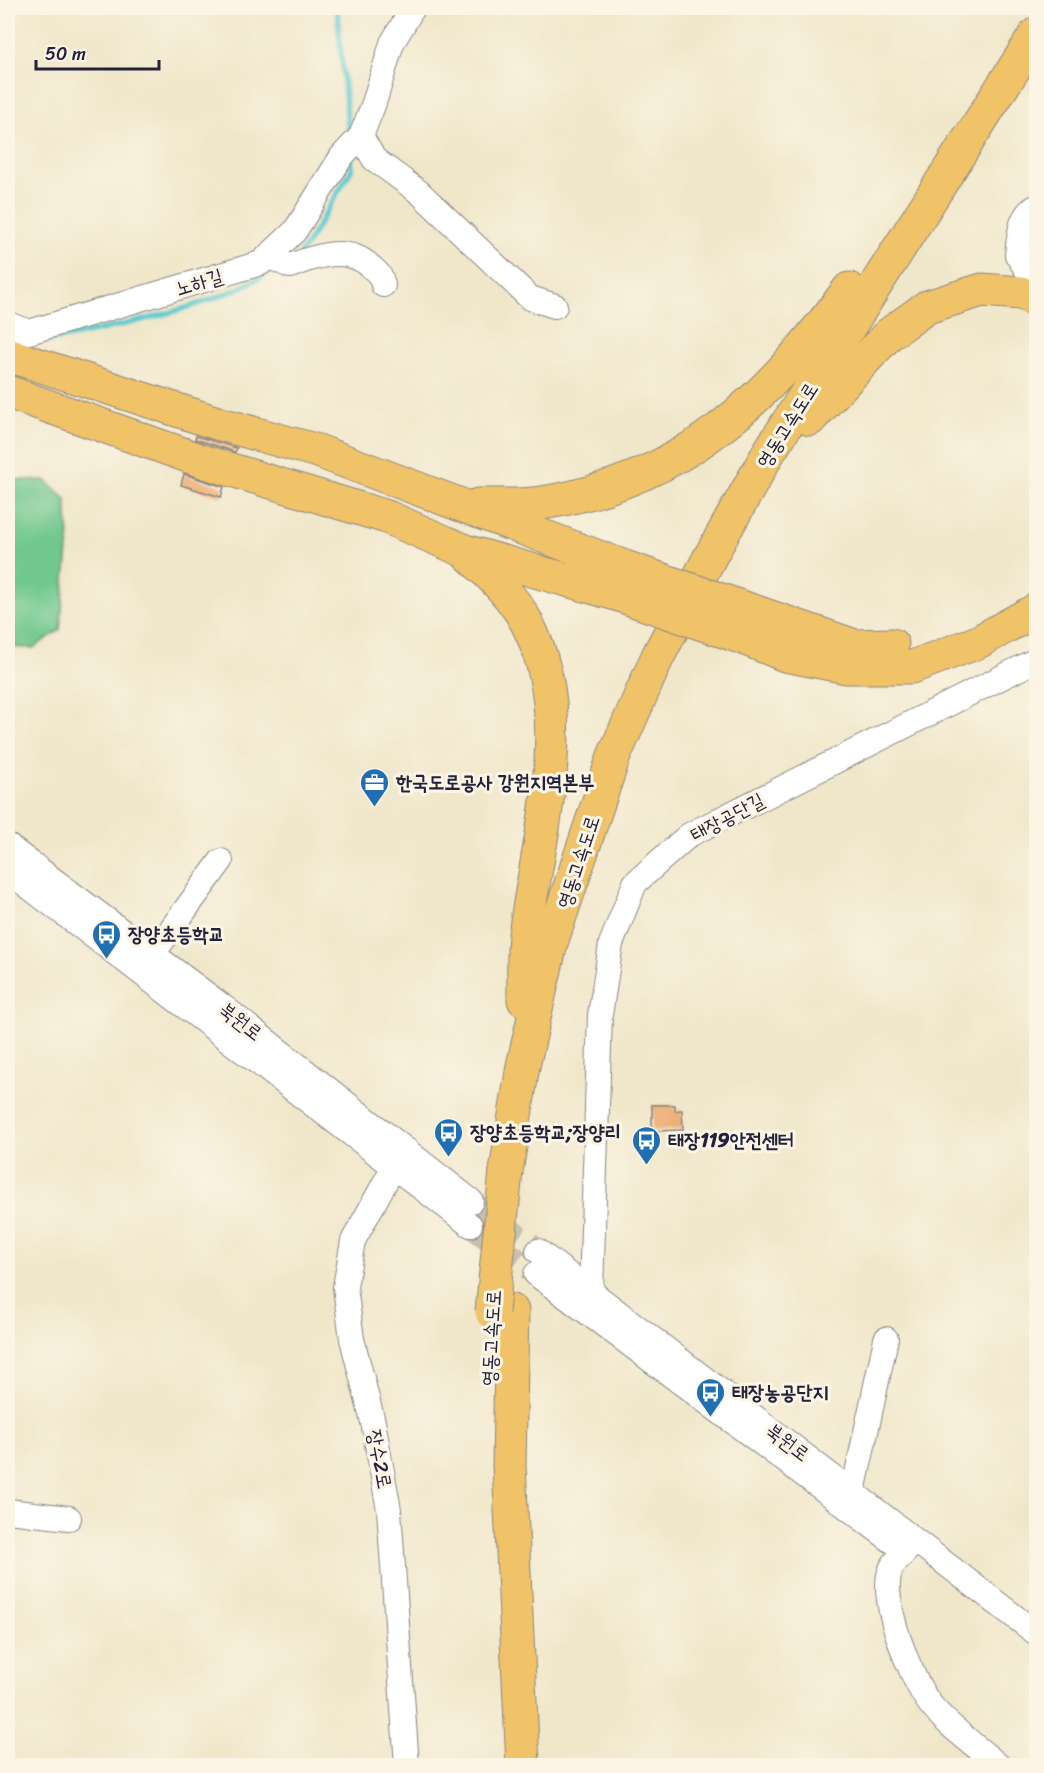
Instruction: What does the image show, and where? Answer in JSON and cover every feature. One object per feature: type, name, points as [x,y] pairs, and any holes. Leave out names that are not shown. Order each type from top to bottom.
[{"type":"highway","name":"영동고속도로","points":[[502,1766],[491,1558],[487,1417],[502,1311],[523,1066],[551,943],[578,856],[614,756],[658,656],[711,555],[769,452],[1036,34]]},
{"type":"highway","name":"영동고속도로","points":[[514,1173],[547,1025],[600,846],[634,753],[678,655],[717,581],[810,419],[1036,68]]},
{"type":"highway","points":[[463,506],[540,504],[590,494],[674,459],[710,437],[741,413],[788,367],[879,248],[941,181]]},
{"type":"highway","points":[[810,419],[888,335],[927,308],[982,290],[1021,293],[1036,300]]},
{"type":"highway","points":[[18,338],[217,423],[318,452],[463,506],[620,581],[754,626],[855,646],[911,645],[971,626],[1030,595],[1036,588]]},
{"type":"highway","points":[[8,392],[205,462],[387,517],[465,551],[620,581]]},
{"type":"highway","points":[[465,551],[501,586],[526,623],[542,664],[551,707],[552,758],[525,939],[523,1066]]},
{"type":"highway","points":[[754,626],[785,655],[846,667],[912,667],[978,642],[1036,610]]},
{"type":"highway","name":"영동고속도로","points":[[502,1311],[523,1766]]},
{"type":"street","points":[[413,8],[392,44],[374,103],[360,137],[374,159],[419,192],[530,298],[555,306]]},
{"type":"street","name":"노하길","points":[[18,338],[277,260],[342,156],[360,137]]},
{"type":"street","points":[[1036,207],[1021,225],[1017,255],[1036,284]]},
{"type":"street","points":[[277,260],[329,253],[348,255],[367,263],[381,277],[383,285]]},
{"type":"street","name":"태장공단길","points":[[585,1299],[600,1015],[611,944],[635,883],[689,835],[1036,660]]},
{"type":"street","name":"북원로","points":[[8,846],[146,963],[401,1159],[470,1225]]},
{"type":"street","points":[[146,963],[222,861]]},
{"type":"street","name":"북원로","points":[[10,876],[146,963]]},
{"type":"street","name":"북원로","points":[[401,1159],[471,1201]]},
{"type":"street","name":"장수2로","points":[[401,1159],[353,1241],[345,1287],[352,1339],[373,1422],[389,1510],[407,1766]]},
{"type":"street","name":"북원로","points":[[537,1263],[848,1499],[1036,1633]]},
{"type":"street","points":[[848,1499],[886,1339]]},
{"type":"street","name":"북원로","points":[[848,1499],[906,1551],[1036,1651]]},
{"type":"street","points":[[8,1511],[69,1518]]},
{"type":"street","points":[[906,1551],[890,1569],[890,1598],[896,1636],[911,1672],[930,1704],[999,1766]]},
{"type":"green space","points":[[8,480],[45,480],[66,499],[69,539],[60,630],[33,648],[8,647]]},
{"type":"building","points":[[196,436],[237,448],[235,452],[195,439]]},
{"type":"building","points":[[184,474],[224,487],[221,497],[181,485]]},
{"type":"building","points":[[652,1105],[675,1105],[675,1111],[682,1110],[683,1130],[652,1131]]},
{"type":"waterway","points":[[337,8],[349,139]]},
{"type":"waterway","points":[[300,252],[352,169],[351,157]]},
{"type":"waterway","points":[[49,341],[136,322],[198,304],[254,281],[277,267]]},
{"type":"tunnel","points":[[471,1201],[538,1251]]},
{"type":"tunnel","points":[[470,1225],[536,1274]]},
{"type":"place","name":"한국도로공사 강원지역본부","points":[[375,808]]},
{"type":"place","name":"장양초등학교","points":[[107,960]]},
{"type":"place","name":"장양초등학교;장양리","points":[[449,1158]]},
{"type":"place","name":"태장119안전센터","points":[[647,1166]]},
{"type":"place","name":"태장농공단지","points":[[711,1418]]}]
